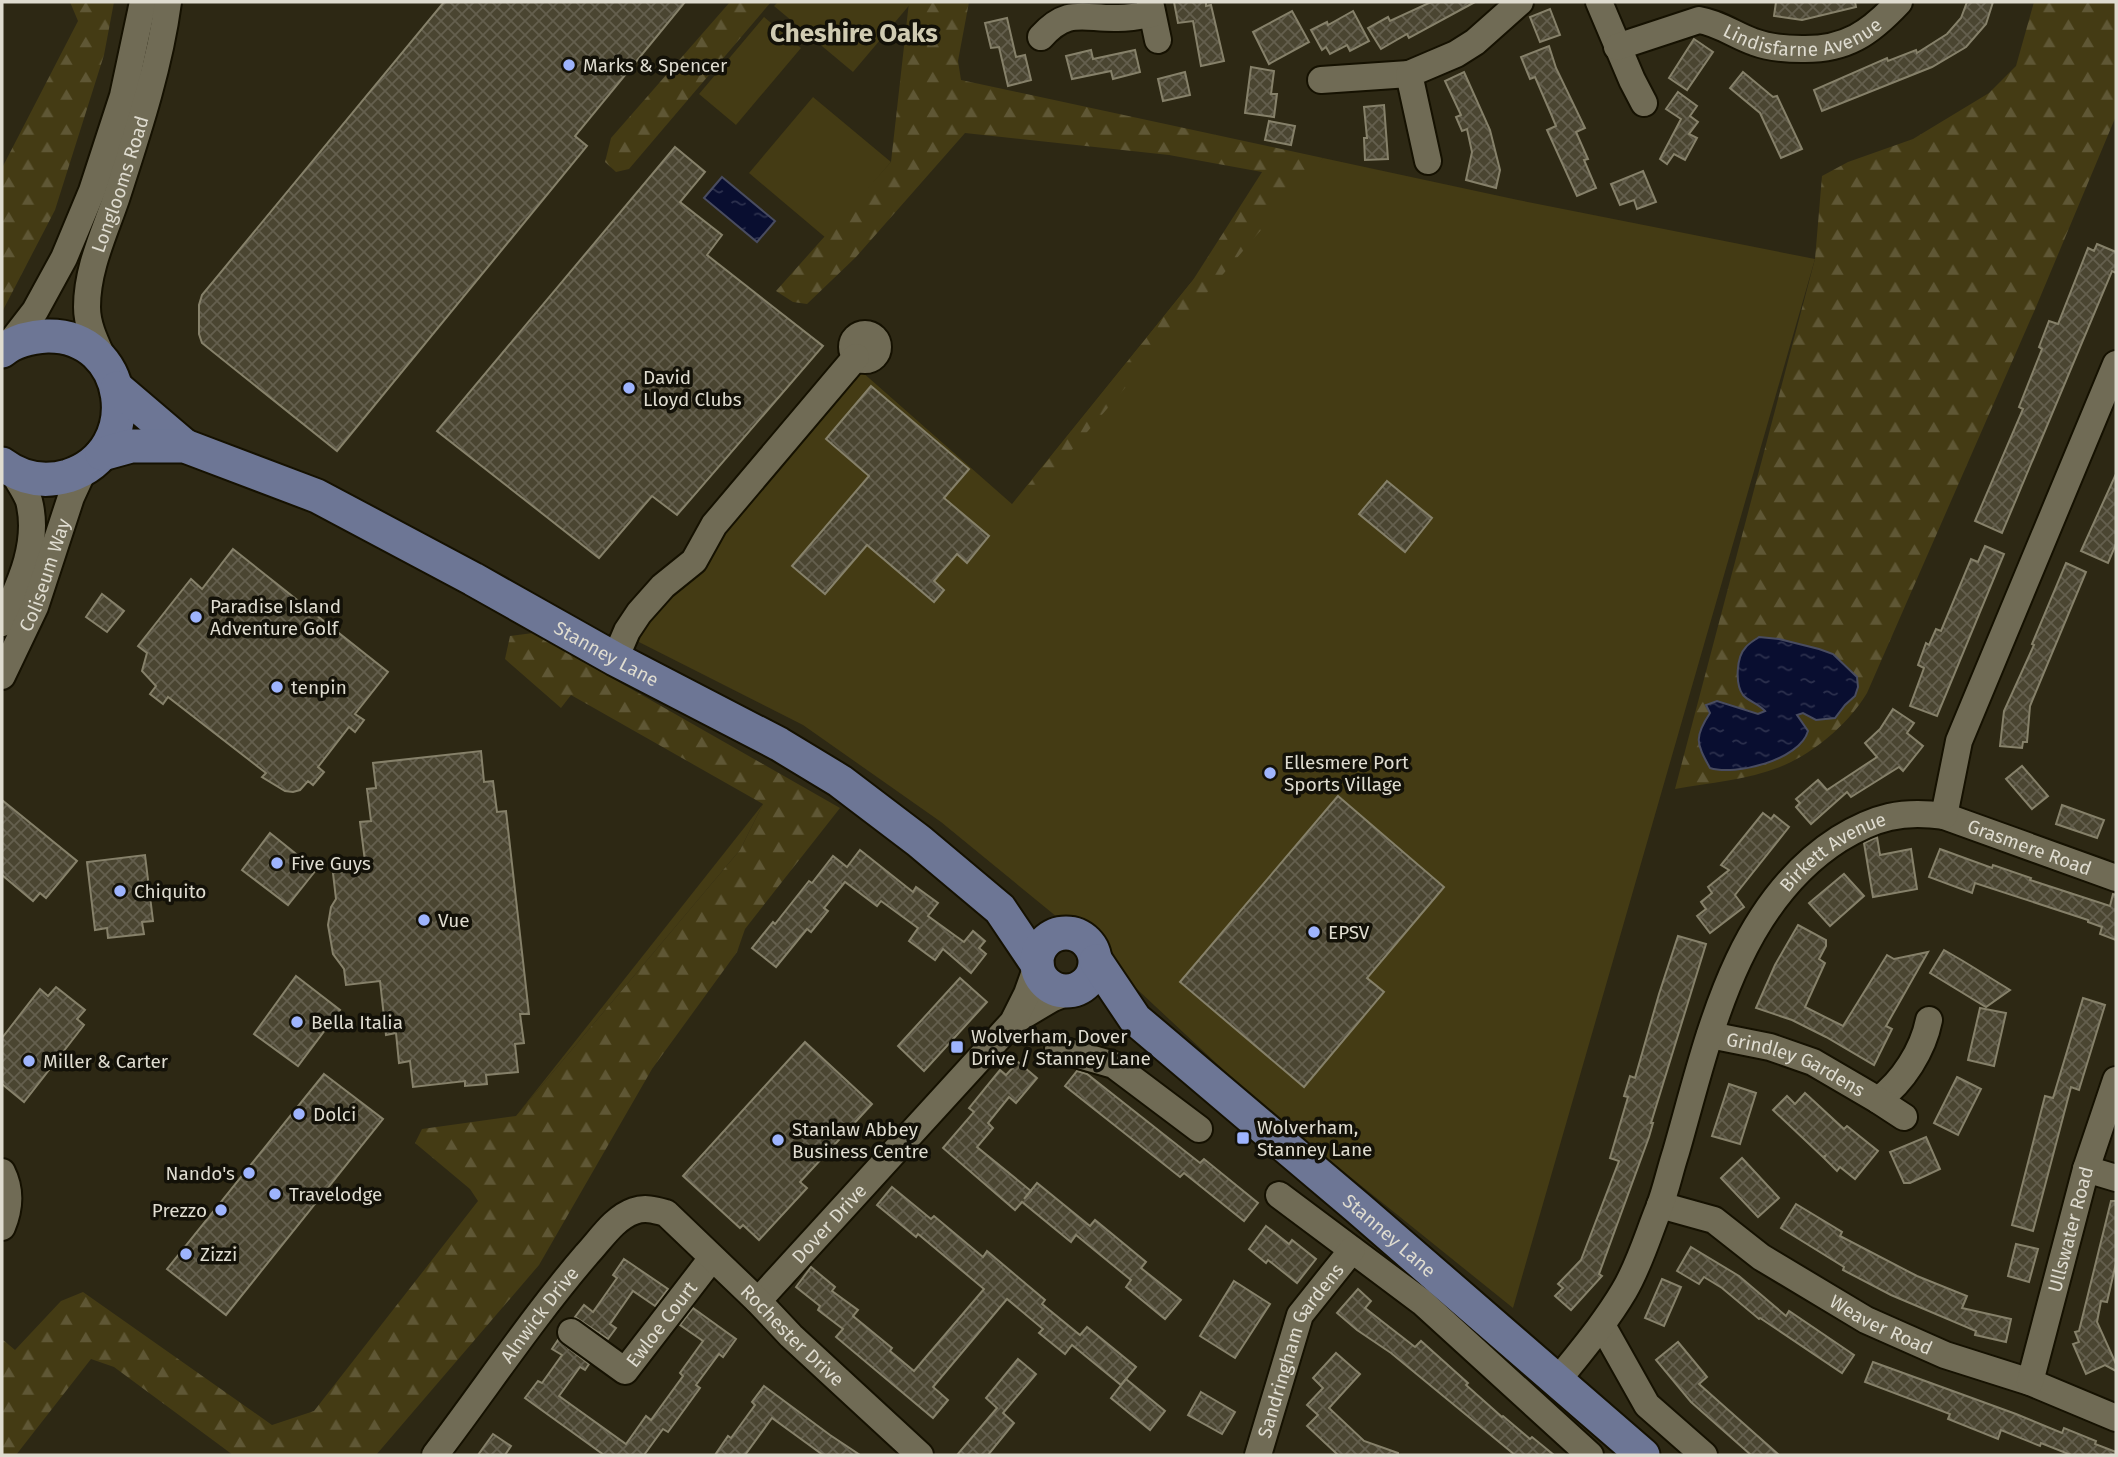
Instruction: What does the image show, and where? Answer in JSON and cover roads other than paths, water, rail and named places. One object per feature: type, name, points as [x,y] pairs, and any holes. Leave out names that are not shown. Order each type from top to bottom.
[{"type":"main road","name":"Stanney Lane","points":[[5,349],[32,337],[59,336],[82,344],[111,376],[185,446]]},
{"type":"main road","points":[[93,463],[115,433],[120,412],[111,376]]},
{"type":"main road","name":"Stanney Lane","points":[[7,468],[30,478],[55,480],[131,446],[185,446],[317,496],[615,659],[809,761],[919,841],[1000,909],[1037,965]]},
{"type":"main road","name":"Stanney Lane","points":[[1000,909],[1060,933]]},
{"type":"main road","points":[[1060,933],[1081,936],[1093,949],[1096,961],[1092,977],[1079,989],[1070,991],[1051,987],[1044,982],[1037,965],[1037,956],[1045,941],[1060,933]]},
{"type":"main road","name":"Stanney Lane","points":[[1096,961],[1135,1020],[1357,1207],[1643,1455]]},
{"type":"main road","name":"Stanney Lane","points":[[1070,991],[1087,996],[1135,1020]]},
{"type":"street","name":"Longlooms Road","points":[[5,349],[35,311],[64,258],[92,191],[123,96],[143,2]]},
{"type":"street","name":"Longlooms Road","points":[[111,376],[90,331],[86,309],[90,275],[144,111],[165,26],[168,2]]},
{"type":"street","points":[[1321,80],[1409,74],[1456,54],[1475,42],[1520,2]]},
{"type":"street","points":[[1599,2],[1644,103]]},
{"type":"street","name":"Lindisfarne Avenue","points":[[1617,47],[1700,11],[1708,22],[1752,42],[1774,48],[1824,49],[1853,40],[1879,23],[1899,2]]},
{"type":"street","points":[[1045,24],[1081,16],[1121,19],[1151,8],[1158,40]]},
{"type":"street","points":[[1409,74],[1428,161]]},
{"type":"street","points":[[615,659],[632,623],[663,586],[668,568],[678,551],[714,525],[856,357]]},
{"type":"street","points":[[1944,816],[1959,741],[2116,364]]},
{"type":"street","name":"Coliseum Way","points":[[2,676],[35,607],[71,497],[93,463]]},
{"type":"street","name":"Coliseum Way","points":[[2,623],[28,565],[31,525],[29,500],[7,468]]},
{"type":"street","name":"Birkett Avenue","points":[[1558,1380],[1602,1325],[1626,1288],[1660,1205],[1730,976],[1759,922],[1779,892],[1803,866],[1860,826],[1879,818],[1922,813],[1944,816]]},
{"type":"street","name":"Grasmere Road","points":[[1944,816],[2116,878]]},
{"type":"street","name":"Dover Drive","points":[[1013,1022],[1037,965]]},
{"type":"street","name":"Dover Drive","points":[[758,1301],[1013,1022],[1070,991]]},
{"type":"street","name":"Grindley Gardens","points":[[1878,1100],[1891,1090],[1925,1040],[1928,1020]]},
{"type":"street","name":"Grindley Gardens","points":[[1710,1035],[1770,1047],[1813,1062],[1904,1117]]},
{"type":"street","points":[[1073,1047],[1114,1065],[1199,1129]]},
{"type":"street","points":[[1177,1112],[1204,1079]]},
{"type":"street","name":"Ullswater Road","points":[[2030,1382],[2086,1169],[2116,1080]]},
{"type":"street","points":[[2086,1169],[2116,1178]]},
{"type":"street","points":[[2,1172],[8,1188],[9,1203],[2,1227]]},
{"type":"street","points":[[1279,1195],[1422,1302],[1590,1455]]},
{"type":"street","name":"Weaver Road","points":[[1660,1205],[1714,1220],[1761,1257],[1866,1320],[1945,1355],[2030,1382],[2116,1418]]},
{"type":"street","name":"Alnwick Drive","points":[[435,1455],[547,1300],[614,1224],[634,1211],[650,1208],[666,1213]]},
{"type":"street","name":"Rochester Drive","points":[[666,1213],[791,1336],[920,1455]]},
{"type":"street","name":"Sandringham Gardens","points":[[1258,1455],[1300,1315],[1352,1250]]},
{"type":"street","name":"Ewloe Court","points":[[571,1332],[625,1371],[712,1258]]},
{"type":"street","points":[[1602,1325],[1647,1405],[1704,1455]]},
{"type":"water","points":[[722,177],[775,221],[757,242],[704,198]]},
{"type":"water","points":[[1759,637],[1779,639],[1833,654],[1857,677],[1855,696],[1835,718],[1816,720],[1803,713],[1797,715],[1808,731],[1803,741],[1780,758],[1735,770],[1710,768],[1699,740],[1701,728],[1710,713],[1706,705],[1717,701],[1758,714],[1765,711],[1743,695],[1738,678],[1743,651]]},
{"type":"place","name":"Marks & Spencer","points":[[569,65]]},
{"type":"place","name":"David Lloyd Clubs","points":[[629,388]]},
{"type":"place","name":"Paradise Island Adventure Golf","points":[[196,617]]},
{"type":"place","name":"tenpin","points":[[277,687]]},
{"type":"place","name":"Ellesmere Port Sports Village","points":[[1270,773]]},
{"type":"place","name":"Five Guys","points":[[277,863]]},
{"type":"place","name":"Chiquito","points":[[120,891]]},
{"type":"place","name":"Vue","points":[[424,920]]},
{"type":"place","name":"EPSV","points":[[1314,932]]},
{"type":"place","name":"Bella Italia","points":[[297,1022]]},
{"type":"place","name":"Wolverham, Dover Drive / Stanney Lane","points":[[957,1047]]},
{"type":"place","name":"Miller & Carter","points":[[29,1061]]},
{"type":"place","name":"Dolci","points":[[299,1114]]},
{"type":"place","name":"Wolverham, Stanney Lane","points":[[1243,1138]]},
{"type":"place","name":"Stanlaw Abbey Business Centre","points":[[778,1140]]},
{"type":"place","name":"Nando's","points":[[249,1173]]},
{"type":"place","name":"Travelodge","points":[[275,1194]]},
{"type":"place","name":"Prezzo","points":[[221,1210]]},
{"type":"place","name":"Zizzi","points":[[186,1254]]},
{"type":"district","name":"Cheshire Oaks","points":[[854,33]]}]
